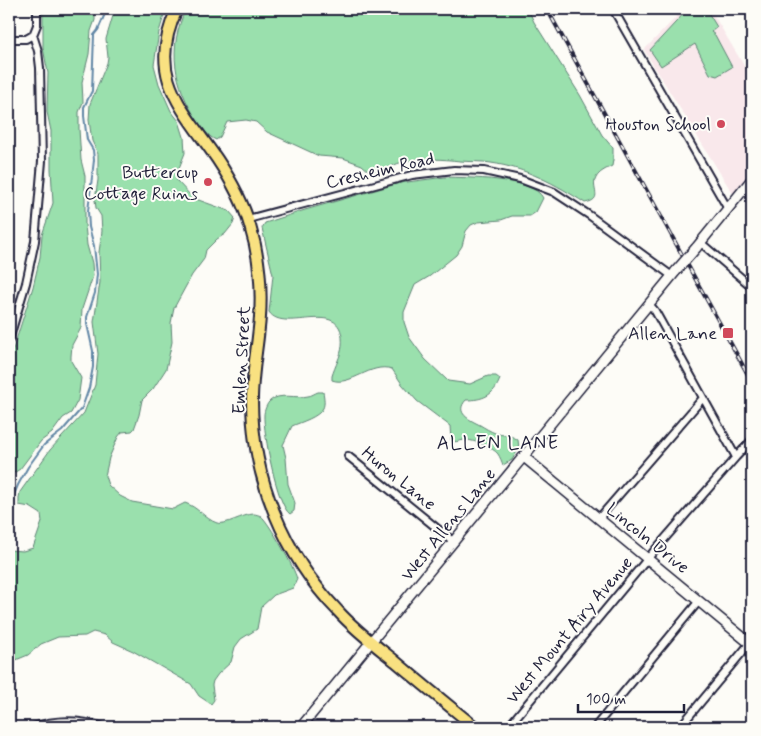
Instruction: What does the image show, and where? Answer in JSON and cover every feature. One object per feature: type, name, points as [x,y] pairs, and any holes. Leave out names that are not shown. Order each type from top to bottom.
[{"type":"main road","name":"Emlen Street","points":[[177,9],[166,44],[165,59],[172,92],[181,110],[224,170],[239,198],[248,219],[256,249],[260,281],[260,317],[252,403],[255,436],[264,481],[282,529],[301,565],[335,608],[372,642],[475,727]]},
{"type":"main road","name":"West Allens Lane","points":[[301,727],[752,179]]},
{"type":"main road","name":"Lincoln Drive","points":[[524,457],[751,644]]},
{"type":"street","points":[[9,340],[33,258],[41,175],[40,68],[38,51],[33,35],[37,9]]},
{"type":"street","points":[[613,9],[728,209]]},
{"type":"street","points":[[9,39],[26,39],[33,35]]},
{"type":"street","name":"Cresheim Road","points":[[248,219],[412,175],[454,170],[484,171],[511,176],[554,192],[674,274]]},
{"type":"street","points":[[698,245],[752,287]]},
{"type":"street","points":[[650,305],[655,310],[736,457]]},
{"type":"street","points":[[599,518],[703,398]]},
{"type":"street","name":"West Mount Airy Avenue","points":[[508,727],[648,559],[752,440]]},
{"type":"street","name":"Huron Lane","points":[[348,456],[454,542]]},
{"type":"street","points":[[595,727],[699,601]]},
{"type":"street","points":[[680,727],[751,644]]},
{"type":"street","points":[[33,727],[61,721],[104,727]]},
{"type":"shaded area","name":"Houston School","points":[[684,9],[710,9],[752,79],[752,169],[733,194],[644,50]]},
{"type":"green space","points":[[43,9],[95,9],[89,54],[82,82],[83,102],[79,112],[81,160],[85,176],[85,225],[93,276],[82,309],[81,328],[72,345],[71,361],[81,378],[78,400],[71,413],[63,418],[52,433],[41,441],[20,469],[9,476],[9,362],[33,287],[40,257],[42,235],[53,203],[51,131],[47,112],[48,73],[43,48]]},
{"type":"green space","points":[[115,9],[166,9],[159,32],[154,65],[159,84],[171,111],[179,121],[184,137],[185,153],[177,173],[177,181],[193,198],[229,211],[235,218],[225,234],[206,250],[204,259],[192,275],[174,308],[171,323],[172,342],[166,369],[153,389],[142,400],[134,429],[122,432],[118,437],[109,458],[105,476],[108,485],[120,496],[132,502],[173,509],[185,503],[217,523],[255,514],[261,516],[281,546],[297,579],[293,588],[274,595],[261,607],[257,629],[241,639],[235,647],[231,662],[213,681],[214,700],[211,704],[199,696],[191,684],[133,651],[113,642],[105,635],[93,632],[85,636],[58,637],[41,644],[28,655],[16,660],[9,668],[9,550],[23,551],[33,548],[42,522],[41,514],[30,507],[19,505],[20,492],[50,450],[84,413],[95,385],[98,354],[94,322],[100,282],[99,252],[102,231],[101,216],[96,208],[95,200],[98,180],[98,154],[92,141],[89,120],[90,104],[107,63],[106,39]]},
{"type":"green space","points":[[186,9],[528,9],[602,135],[613,148],[612,166],[597,176],[595,182],[596,196],[591,201],[585,203],[552,183],[504,165],[487,162],[440,159],[414,160],[402,162],[371,173],[362,165],[343,158],[319,156],[267,132],[256,122],[246,120],[227,122],[220,137],[216,140],[208,134],[197,120],[189,107],[178,80],[175,52],[176,38]]},
{"type":"green space","points":[[688,9],[706,9],[717,27],[711,32],[715,35],[732,67],[717,76],[710,74],[695,44],[661,66],[650,50]]},
{"type":"green space","points":[[445,177],[513,182],[537,191],[543,198],[536,212],[530,216],[512,216],[501,220],[478,222],[471,225],[466,231],[462,246],[456,255],[430,276],[415,285],[404,312],[404,322],[409,337],[425,359],[448,381],[470,384],[488,376],[496,376],[500,379],[491,393],[482,398],[466,400],[462,409],[465,416],[472,421],[495,433],[518,440],[519,448],[512,460],[503,465],[496,452],[484,445],[470,440],[451,441],[450,426],[417,401],[392,369],[376,369],[346,380],[332,380],[342,346],[341,331],[335,322],[313,318],[288,320],[277,318],[269,312],[273,275],[262,228],[265,223],[400,183]]},
{"type":"green space","points":[[323,392],[323,408],[314,417],[292,426],[283,445],[288,484],[295,503],[294,511],[290,514],[280,497],[272,468],[264,415],[268,403],[274,398],[283,396],[304,397]]},
{"type":"waterway","points":[[9,507],[28,467],[44,445],[62,431],[82,408],[89,388],[93,367],[93,351],[87,317],[95,293],[97,274],[88,211],[94,160],[93,150],[87,140],[84,107],[92,91],[94,35],[107,9]]},
{"type":"railway","points":[[547,9],[752,382]]},
{"type":"place","name":"Houston School","points":[[721,124]]},
{"type":"place","name":"Buttercup Cottage Ruins","points":[[208,182]]},
{"type":"place","name":"Allen Lane","points":[[728,333]]},
{"type":"district","name":"ALLEN LANE","points":[[498,442]]}]
